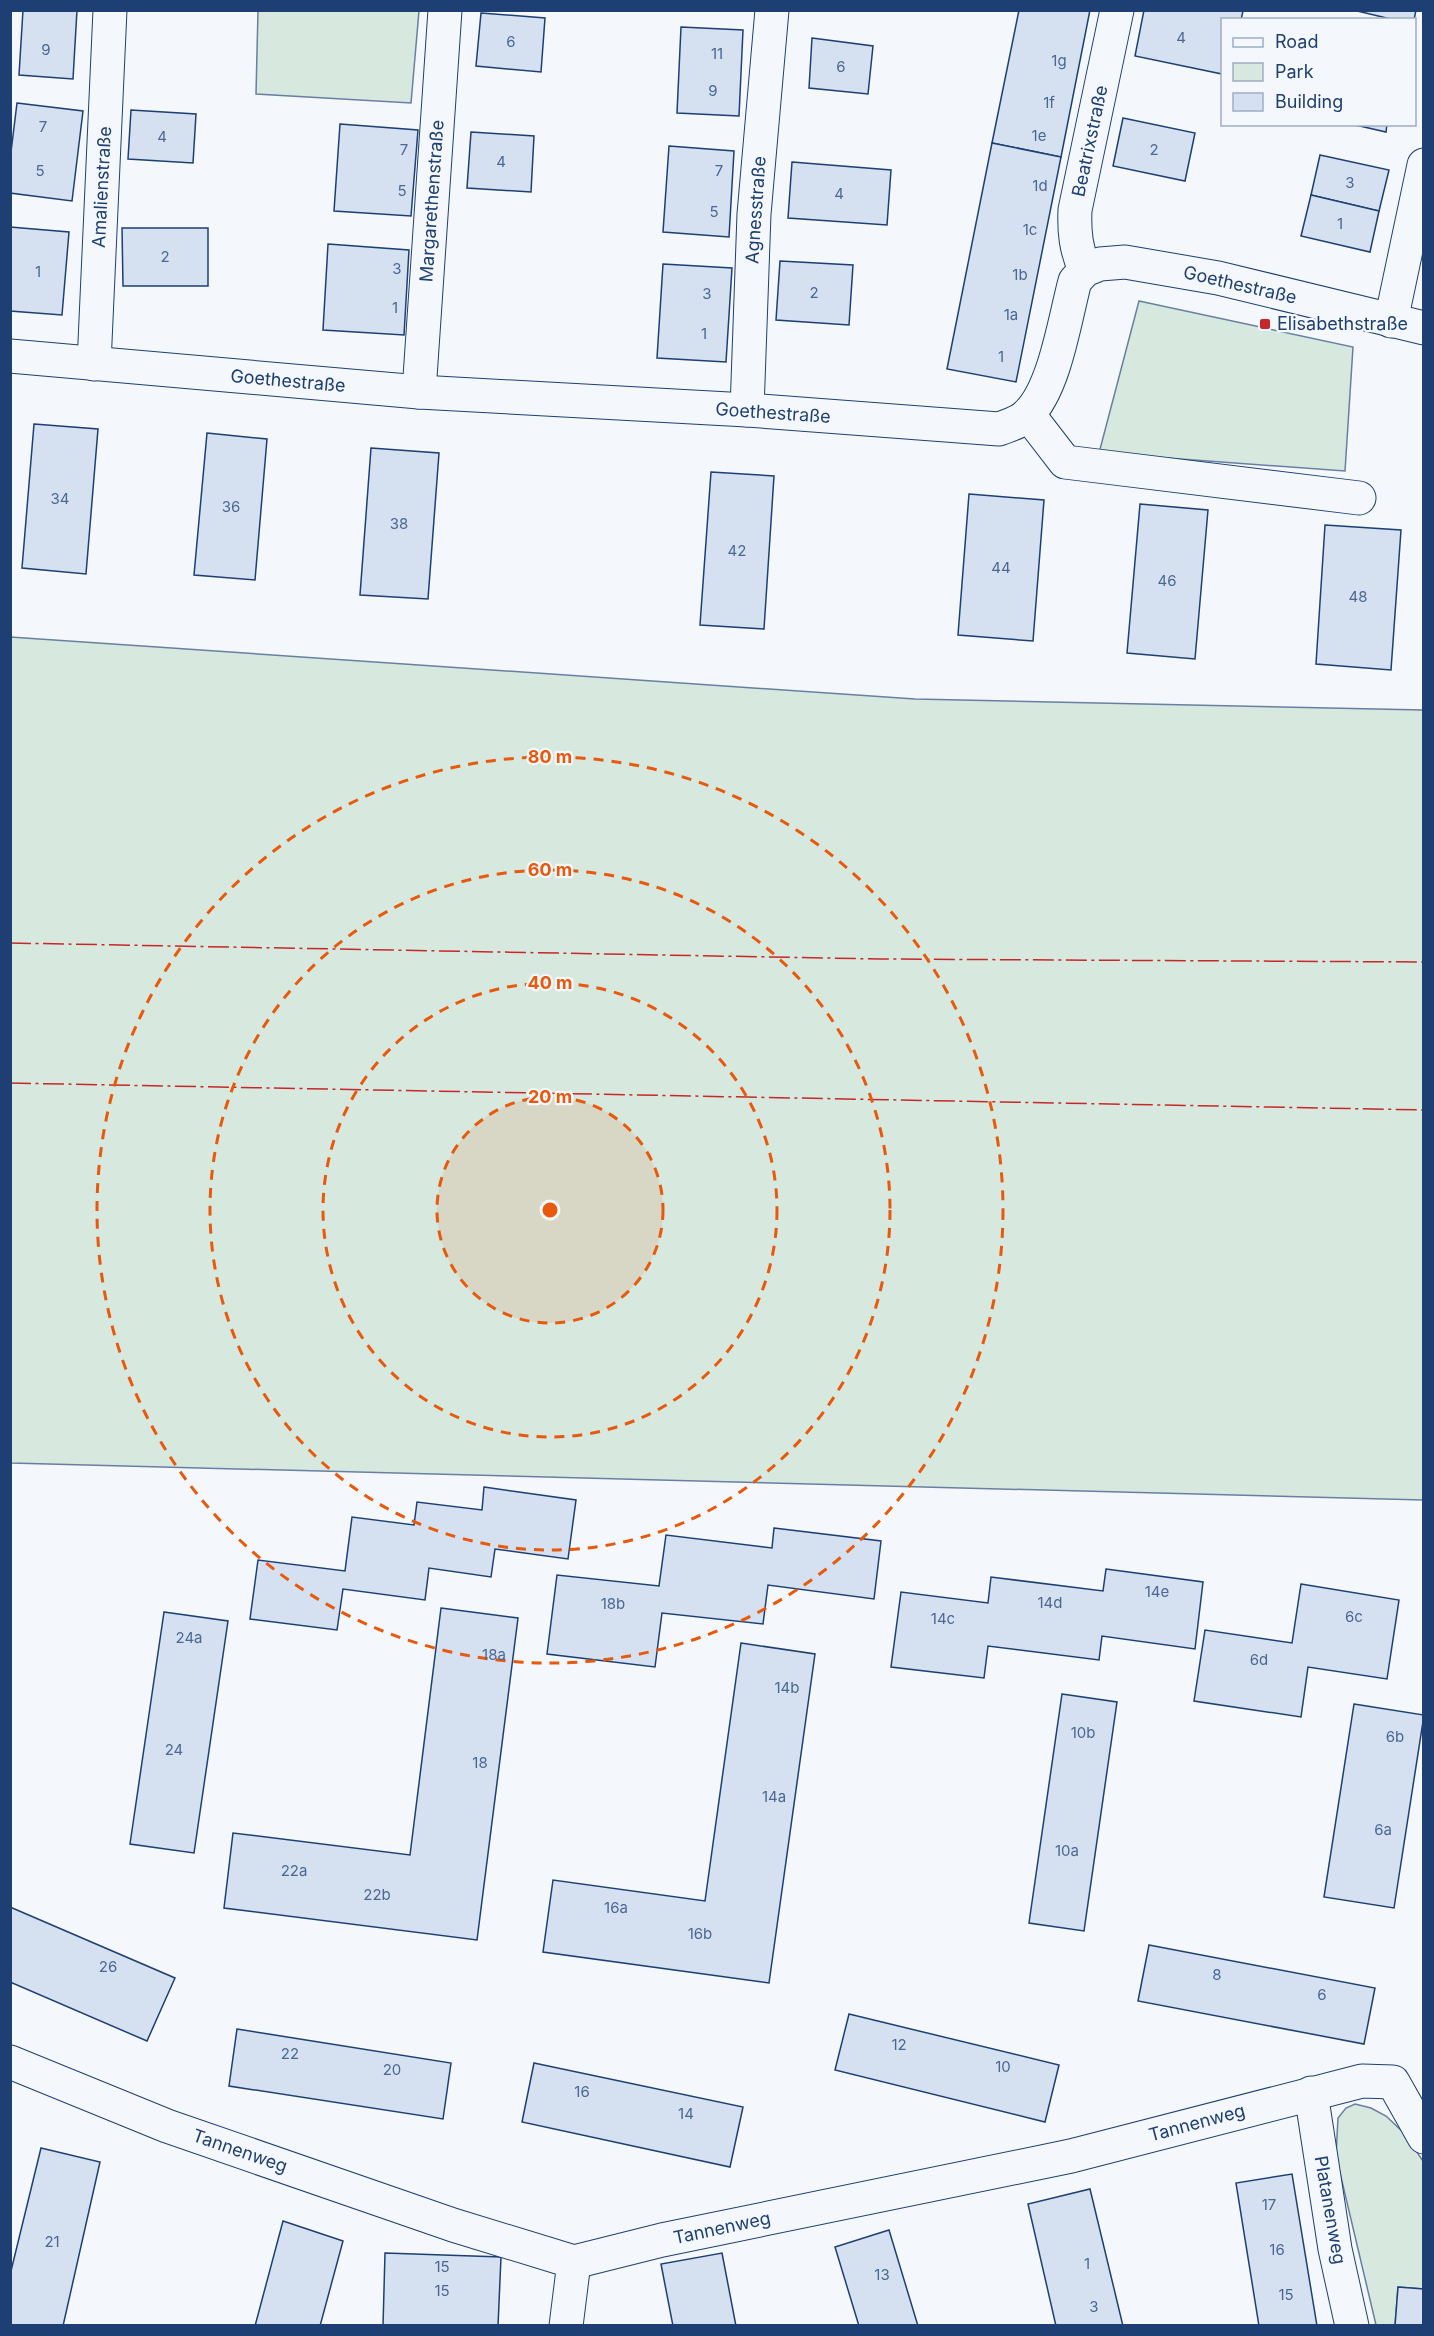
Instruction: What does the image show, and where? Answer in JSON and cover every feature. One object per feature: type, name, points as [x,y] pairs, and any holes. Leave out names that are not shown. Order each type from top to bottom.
[{"type":"street","name":"Amalienstraße","points":[[94,364],[110,10]]},
{"type":"street","name":"Margarethenstraße","points":[[419,392],[445,10]]},
{"type":"street","name":"Agnesstraße","points":[[747,410],[754,214],[772,10]]},
{"type":"street","name":"Beatrixstraße","points":[[1086,270],[1078,253],[1074,233],[1075,210],[1117,10]]},
{"type":"street","points":[[1391,321],[1424,165]]},
{"type":"street","name":"Goethestraße","points":[[10,356],[419,392],[747,410],[999,429],[1016,423],[1028,414],[1039,400],[1050,375],[1075,281],[1086,270],[1100,264],[1125,261],[1218,278],[1424,328]]},
{"type":"street","points":[[1028,414],[1065,462],[1359,498]]},
{"type":"street","name":"Tannenweg","points":[[10,2062],[166,2126],[453,2225],[574,2262],[662,2240],[1071,2156],[1362,2081],[1393,2082],[1424,2137]]},
{"type":"street","name":"Platanenweg","points":[[1311,2093],[1335,2249],[1352,2325]]},
{"type":"street","points":[[566,2325],[574,2262]]},
{"type":"green space","points":[[258,11],[419,11],[411,103],[256,94]]},
{"type":"green space","points":[[1139,301],[1353,347],[1345,471],[1099,453]]},
{"type":"green space","points":[[10,637],[915,699],[1423,710],[1423,1500],[11,1463]]},
{"type":"green space","points":[[1355,2104],[1371,2108],[1386,2116],[1403,2132],[1423,2161],[1423,2289],[1398,2287],[1395,2325],[1376,2325],[1336,2156],[1338,2118],[1346,2108]]},
{"type":"building","points":[[23,10],[77,10],[73,79],[19,75]]},
{"type":"building","points":[[1019,10],[1090,10],[1061,157],[992,143]]},
{"type":"building","points":[[1144,10],[1243,11],[1241,18],[1221,18],[1221,74],[1135,56]]},
{"type":"building","points":[[1353,10],[1416,10],[1414,18],[1387,18]]},
{"type":"building","points":[[481,13],[545,18],[541,72],[476,66]]},
{"type":"building","points":[[681,27],[743,30],[739,116],[677,113]]},
{"type":"building","points":[[812,38],[873,46],[868,94],[809,88]]},
{"type":"building","points":[[17,103],[83,111],[72,201],[10,193],[10,160]]},
{"type":"building","points":[[131,110],[196,114],[193,163],[128,159]]},
{"type":"building","points":[[1123,118],[1195,133],[1185,181],[1113,166]]},
{"type":"building","points":[[340,124],[418,130],[411,216],[334,211]]},
{"type":"building","points":[[1360,126],[1387,126],[1386,132]]},
{"type":"building","points":[[471,132],[534,136],[531,192],[467,188]]},
{"type":"building","points":[[992,143],[1061,157],[1016,382],[947,369]]},
{"type":"building","points":[[669,146],[734,151],[729,237],[663,232]]},
{"type":"building","points":[[1320,155],[1389,170],[1379,211],[1311,195]]},
{"type":"building","points":[[792,162],[891,170],[887,225],[788,218]]},
{"type":"building","points":[[1311,195],[1379,211],[1370,252],[1301,236]]},
{"type":"building","points":[[10,227],[69,232],[62,315],[10,311]]},
{"type":"building","points":[[122,228],[208,228],[208,286],[123,286]]},
{"type":"building","points":[[328,244],[409,250],[404,335],[323,330]]},
{"type":"building","points":[[780,261],[853,265],[849,325],[776,320]]},
{"type":"building","points":[[663,264],[732,268],[726,362],[657,358]]},
{"type":"building","points":[[34,424],[98,429],[86,574],[22,568]]},
{"type":"building","points":[[207,433],[267,439],[255,580],[194,575]]},
{"type":"building","points":[[371,448],[439,453],[428,599],[360,595]]},
{"type":"building","points":[[711,472],[774,476],[764,629],[700,625]]},
{"type":"building","points":[[969,494],[1044,500],[1033,641],[958,635]]},
{"type":"building","points":[[1140,504],[1208,510],[1195,659],[1127,653]]},
{"type":"building","points":[[1325,525],[1401,530],[1391,670],[1316,664]]},
{"type":"building","points":[[484,1487],[576,1500],[568,1559],[495,1549],[491,1577],[429,1568],[425,1600],[343,1589],[337,1630],[250,1619],[258,1560],[345,1571],[352,1517],[414,1525],[417,1502],[482,1510]]},
{"type":"building","points":[[774,1528],[881,1541],[874,1599],[768,1585],[763,1624],[662,1613],[655,1667],[547,1654],[557,1575],[659,1586],[666,1535],[772,1548]]},
{"type":"building","points":[[1106,1569],[1203,1582],[1195,1649],[1102,1636],[1099,1660],[988,1646],[984,1678],[891,1667],[901,1592],[988,1603],[991,1577],[1103,1591]]},
{"type":"building","points":[[1301,1584],[1399,1600],[1387,1679],[1308,1667],[1301,1717],[1194,1701],[1205,1630],[1292,1643]]},
{"type":"building","points":[[441,1608],[518,1618],[477,1940],[224,1908],[233,1833],[410,1855]]},
{"type":"building","points":[[164,1612],[228,1621],[194,1853],[130,1844]]},
{"type":"building","points":[[741,1643],[815,1654],[769,1983],[543,1952],[553,1880],[705,1901]]},
{"type":"building","points":[[1062,1694],[1117,1702],[1084,1931],[1029,1923]]},
{"type":"building","points":[[1354,1704],[1424,1715],[1394,1908],[1324,1897]]},
{"type":"building","points":[[10,1907],[175,1978],[147,2041],[10,1982]]},
{"type":"building","points":[[1149,1945],[1375,1988],[1364,2044],[1138,2001]]},
{"type":"building","points":[[849,2014],[1059,2065],[1045,2122],[835,2070]]},
{"type":"building","points":[[237,2029],[451,2063],[443,2119],[229,2086]]},
{"type":"building","points":[[534,2063],[743,2107],[730,2167],[522,2122]]},
{"type":"building","points":[[41,2148],[100,2162],[63,2326],[10,2326],[10,2275]]},
{"type":"building","points":[[1292,2174],[1317,2326],[1259,2326],[1236,2183]]},
{"type":"building","points":[[1090,2189],[1123,2326],[1056,2326],[1028,2204]]},
{"type":"building","points":[[283,2221],[343,2241],[320,2326],[255,2326]]},
{"type":"building","points":[[889,2230],[918,2326],[859,2326],[835,2247]]},
{"type":"building","points":[[385,2253],[501,2257],[498,2326],[383,2326]]},
{"type":"building","points":[[722,2253],[736,2326],[673,2326],[661,2264]]},
{"type":"building","points":[[1398,2287],[1424,2289],[1424,2326],[1395,2326]]},
{"type":"power","points":[[10,943],[880,959],[1424,962]]},
{"type":"power","points":[[10,1083],[1424,1110]]},
{"type":"place","name":"Elisabethstraße","points":[[1265,324]]}]
